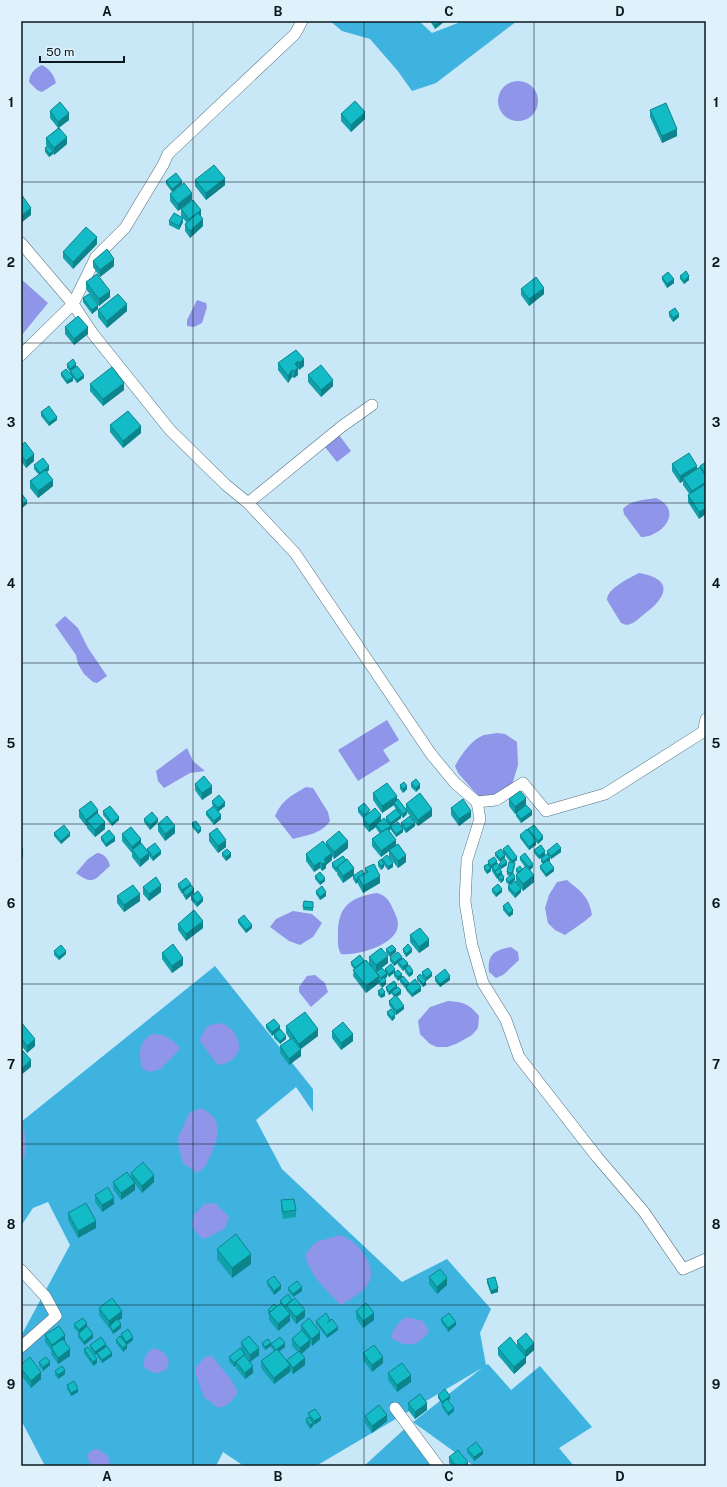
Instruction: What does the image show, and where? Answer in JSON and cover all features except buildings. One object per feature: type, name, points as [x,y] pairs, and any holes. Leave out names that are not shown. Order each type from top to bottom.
[{"type":"street","points":[[21,355],[73,304],[96,257],[125,228],[163,165],[168,154],[295,34],[302,21]]},
{"type":"street","points":[[21,243],[73,304],[93,334],[170,430],[226,485],[248,503],[295,553],[431,754],[455,783],[477,802],[480,819],[467,860],[465,902],[472,945],[484,982],[506,1020],[519,1057],[596,1157],[644,1212],[683,1269],[706,1259]]},
{"type":"street","points":[[248,503],[341,427],[372,405]]},
{"type":"street","points":[[477,802],[496,800],[523,783],[546,811],[605,794],[703,732],[706,719]]},
{"type":"street","points":[[21,1270],[45,1296],[56,1316],[21,1347]]},
{"type":"street","points":[[396,1408],[438,1466]]},
{"type":"shaded area","points":[[330,21],[419,21],[432,33],[458,23],[459,21],[517,21],[436,83],[412,91],[397,70],[370,39],[342,31]]},
{"type":"shaded area","points":[[42,65],[51,72],[56,83],[42,92],[37,90],[29,82],[30,76],[33,72]]},
{"type":"shaded area","points":[[518,81],[526,83],[532,87],[536,93],[538,101],[536,109],[532,115],[526,119],[518,121],[510,119],[504,115],[500,109],[498,101],[500,93],[504,87],[510,83]]},
{"type":"shaded area","points":[[21,279],[48,303],[21,336]]},
{"type":"shaded area","points":[[197,300],[206,303],[207,307],[202,323],[194,327],[187,326],[187,320]]},
{"type":"shaded area","points":[[339,435],[351,451],[337,462],[324,446]]},
{"type":"shaded area","points":[[656,498],[665,503],[669,510],[667,522],[656,533],[641,537],[624,514],[623,509],[634,502]]},
{"type":"shaded area","points":[[639,573],[658,580],[662,584],[664,590],[658,602],[651,609],[634,623],[626,625],[621,623],[607,600],[608,596],[611,591],[620,584]]},
{"type":"shaded area","points":[[65,616],[78,628],[88,648],[107,676],[97,683],[93,682],[84,674],[78,664],[76,655],[55,625]]},
{"type":"shaded area","points":[[387,720],[399,740],[383,750],[390,761],[358,781],[338,750]]},
{"type":"shaded area","points":[[497,733],[505,734],[517,742],[518,765],[512,785],[496,795],[481,799],[458,773],[455,766],[464,752],[475,740],[484,735]]},
{"type":"shaded area","points":[[187,748],[193,761],[205,771],[190,773],[164,788],[158,781],[156,771]]},
{"type":"shaded area","points":[[306,787],[313,788],[328,812],[330,821],[318,831],[293,839],[275,816],[284,802]]},
{"type":"shaded area","points":[[97,853],[106,857],[110,866],[98,877],[91,880],[87,880],[76,873],[88,859]]},
{"type":"shaded area","points":[[567,880],[584,895],[589,903],[592,915],[565,935],[555,930],[548,923],[545,908],[549,895],[557,882]]},
{"type":"shaded area","points":[[377,893],[384,896],[391,904],[398,925],[396,932],[391,938],[375,948],[357,953],[341,954],[338,946],[338,933],[339,923],[344,909],[348,904],[360,897]]},
{"type":"shaded area","points":[[293,911],[312,914],[322,923],[313,937],[300,945],[289,941],[270,927],[276,919]]},
{"type":"shaded area","points":[[511,947],[518,952],[519,960],[503,975],[496,978],[489,972],[489,961],[496,951]]},
{"type":"shaded area","points":[[215,966],[313,1089],[313,1112],[296,1087],[256,1120],[282,1169],[402,1282],[447,1259],[491,1309],[480,1333],[486,1365],[488,1364],[511,1390],[540,1366],[592,1427],[559,1448],[574,1466],[474,1466],[413,1422],[482,1368],[316,1466],[244,1466],[223,1452],[216,1466],[45,1466],[21,1420],[21,1336],[70,1245],[48,1202],[33,1208],[21,1226],[21,1122]]},
{"type":"shaded area","points":[[315,975],[325,983],[328,992],[311,1007],[299,992],[299,987],[307,976]]},
{"type":"shaded area","points":[[448,1001],[466,1004],[472,1009],[479,1016],[478,1028],[472,1035],[456,1044],[447,1047],[437,1047],[430,1044],[420,1034],[418,1021],[430,1007]]},
{"type":"shaded area","points":[[219,1023],[224,1024],[232,1030],[236,1035],[239,1045],[237,1054],[230,1061],[221,1065],[215,1062],[200,1041],[207,1026]]},
{"type":"shaded area","points":[[152,1034],[161,1034],[168,1037],[180,1048],[161,1069],[149,1072],[142,1068],[140,1053],[142,1044]]},
{"type":"shaded area","points":[[201,1108],[213,1117],[218,1128],[218,1134],[206,1165],[197,1173],[183,1163],[179,1150],[178,1138],[189,1113]]},
{"type":"shaded area","points":[[21,1116],[25,1134],[26,1153],[21,1163]]},
{"type":"shaded area","points":[[215,1203],[229,1217],[225,1228],[203,1239],[194,1230],[192,1224],[194,1215],[204,1204]]},
{"type":"shaded area","points":[[339,1235],[346,1238],[358,1247],[368,1262],[371,1271],[368,1284],[363,1290],[341,1305],[324,1288],[315,1276],[307,1263],[305,1255],[313,1245],[320,1240]]},
{"type":"shaded area","points":[[406,1317],[423,1321],[429,1331],[416,1343],[402,1343],[391,1338],[396,1326]]},
{"type":"shaded area","points":[[154,1348],[163,1352],[169,1360],[167,1369],[158,1373],[152,1372],[144,1367],[146,1356]]},
{"type":"shaded area","points":[[206,1356],[212,1356],[232,1381],[238,1392],[230,1403],[225,1406],[218,1408],[204,1397],[195,1372],[196,1367]]},
{"type":"shaded area","points":[[411,1423],[436,1466],[364,1466]]},
{"type":"shaded area","points":[[98,1449],[108,1456],[110,1463],[106,1466],[92,1466],[87,1458],[88,1454],[92,1450]]}]
